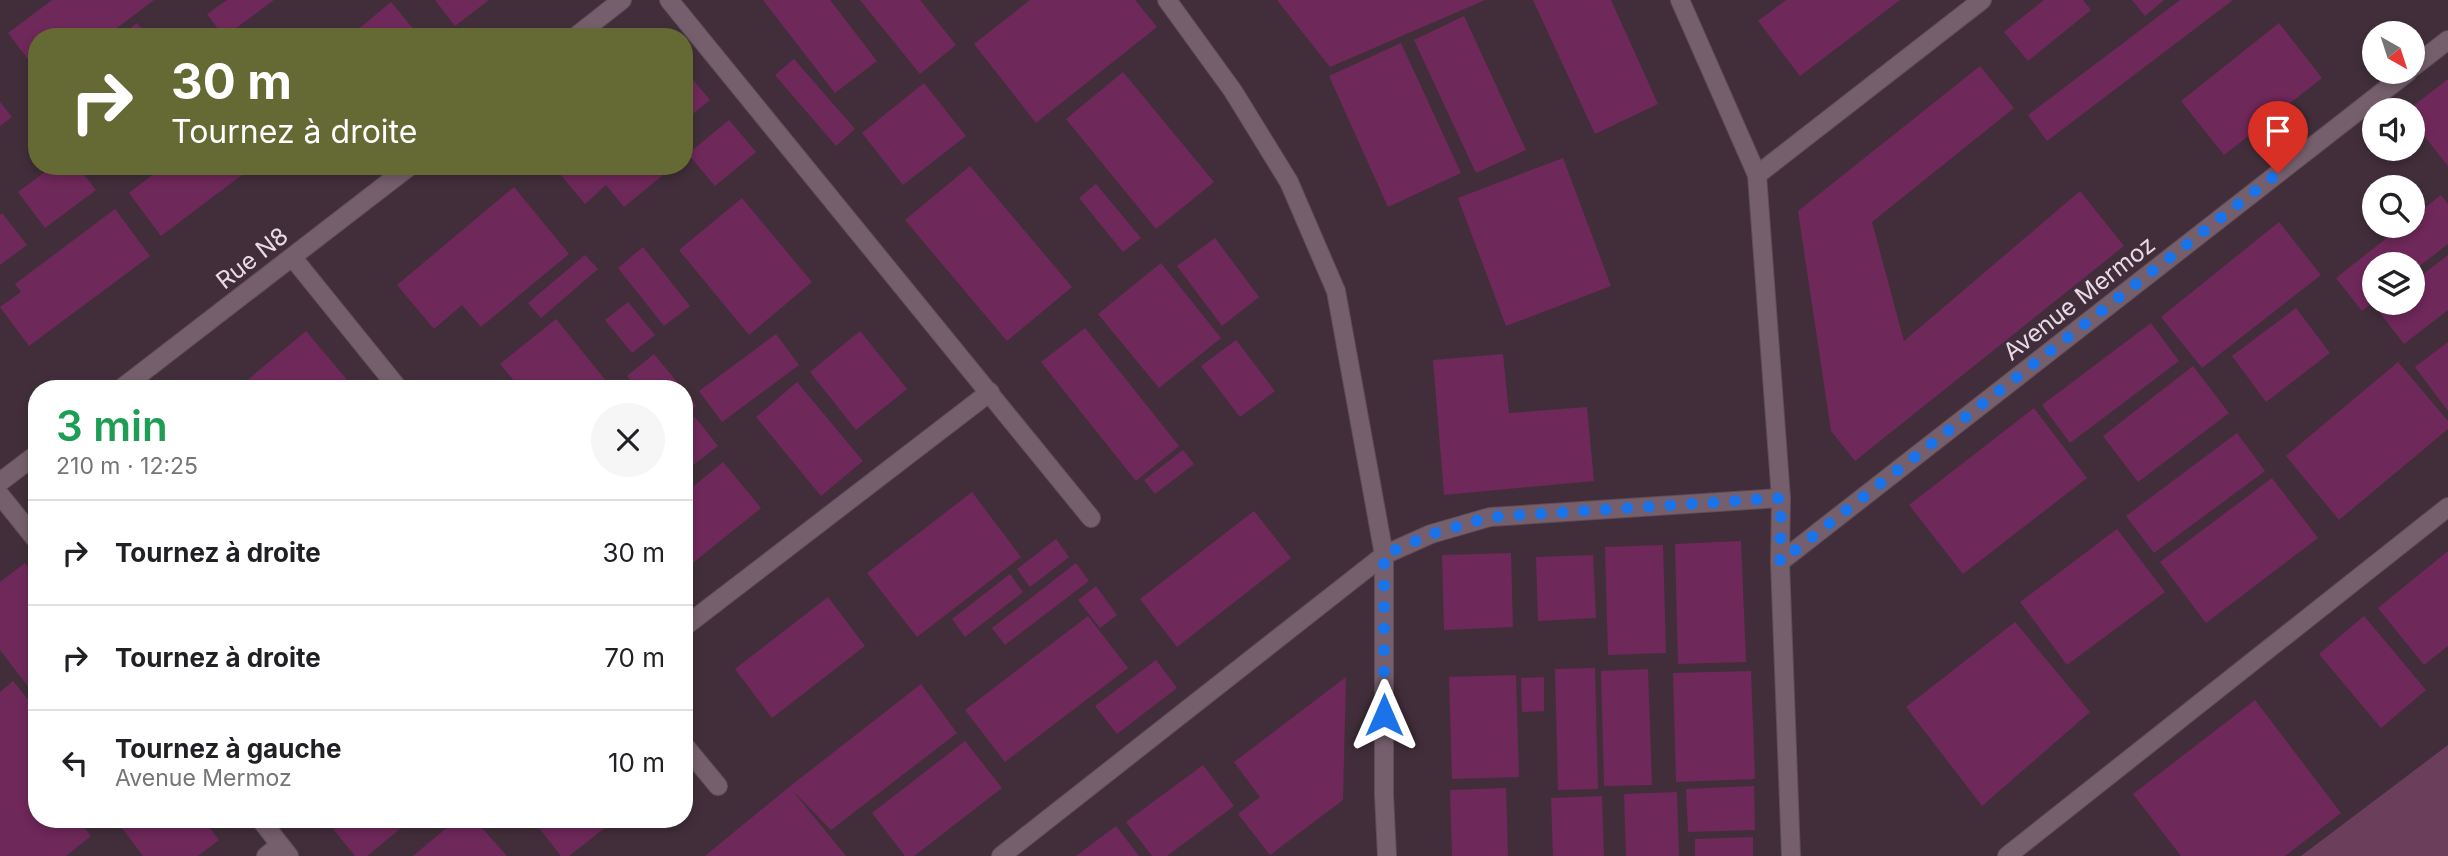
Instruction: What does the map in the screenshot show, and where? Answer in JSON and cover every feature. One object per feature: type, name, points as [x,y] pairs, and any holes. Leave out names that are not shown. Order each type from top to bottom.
[{"type":"street","points":[[586,28],[622,0]]},
{"type":"street","points":[[669,0],[692,28]]},
{"type":"street","points":[[1167,0],[1233,91],[1289,182],[1336,291],[1384,555],[1384,795],[1387,856]]},
{"type":"street","points":[[1680,0],[1758,175],[1781,498],[1780,562],[1791,856]]},
{"type":"street","points":[[1758,175],[1982,0]]},
{"type":"street","points":[[693,29],[1091,518]]},
{"type":"street","points":[[2426,57],[2448,40]]},
{"type":"street","name":"Avenue Mermoz","points":[[1780,562],[2393,84]]},
{"type":"street","name":"Rue N8","points":[[133,380],[399,175]]},
{"type":"street","points":[[293,258],[392,380]]},
{"type":"street","points":[[693,620],[990,392]]},
{"type":"street","points":[[0,482],[28,461]]},
{"type":"street","points":[[0,495],[28,530]]},
{"type":"street","points":[[1001,856],[1384,555],[1431,534],[1490,517],[1781,498]]},
{"type":"street","points":[[2007,856],[2448,507]]},
{"type":"street","points":[[693,756],[718,786]]},
{"type":"street","points":[[265,828],[279,852]]},
{"type":"shaded area","points":[[2448,745],[2448,856],[2301,856]]},
{"type":"building","points":[[52,0],[154,0],[117,28],[28,28],[28,59],[8,33]]},
{"type":"building","points":[[227,0],[274,0],[236,28],[217,28],[207,14]]},
{"type":"building","points":[[435,0],[489,0],[455,26]]},
{"type":"building","points":[[763,0],[830,0],[877,61],[835,93]]},
{"type":"building","points":[[860,0],[920,0],[956,45],[920,74]]},
{"type":"building","points":[[1030,0],[1135,0],[1157,27],[1036,123],[974,44]]},
{"type":"building","points":[[1277,0],[1485,0],[1330,67]]},
{"type":"building","points":[[1533,0],[1611,0],[1658,104],[1595,134]]},
{"type":"building","points":[[1786,0],[1900,0],[1800,76],[1758,21]]},
{"type":"building","points":[[2044,0],[2083,0],[2091,10],[2028,61],[2004,32]]},
{"type":"building","points":[[2132,0],[2164,0],[2145,16]]},
{"type":"building","points":[[2180,0],[2233,0],[2047,141],[2028,115]]},
{"type":"building","points":[[391,2],[413,28],[360,28]]},
{"type":"building","points":[[1464,16],[1526,150],[1476,173],[1414,40]]},
{"type":"building","points":[[2279,23],[2322,78],[2224,155],[2181,101]]},
{"type":"building","points":[[1401,43],[1461,173],[1388,207],[1329,76]]},
{"type":"building","points":[[794,59],[855,129],[836,146],[775,75]]},
{"type":"building","points":[[1980,66],[2014,108],[1872,222],[1904,341],[2080,191],[2124,246],[1855,461],[1831,431],[1798,211]]},
{"type":"building","points":[[1123,72],[1214,182],[1156,229],[1066,119]]},
{"type":"building","points":[[2448,79],[2448,166],[2425,137],[2423,98]]},
{"type":"building","points":[[693,80],[710,100],[693,114]]},
{"type":"building","points":[[924,83],[966,136],[903,185],[862,133]]},
{"type":"building","points":[[0,102],[12,117],[0,126]]},
{"type":"building","points":[[729,120],[756,152],[715,186],[693,160],[693,150]]},
{"type":"building","points":[[1563,158],[1611,286],[1506,326],[1458,198]]},
{"type":"building","points":[[970,166],[1072,287],[1007,341],[905,220]]},
{"type":"building","points":[[41,175],[84,175],[96,190],[45,228],[18,192]]},
{"type":"building","points":[[152,175],[242,175],[161,236],[129,193]]},
{"type":"building","points":[[561,175],[663,175],[624,207],[606,185],[585,204]]},
{"type":"building","points":[[1096,184],[1141,238],[1123,252],[1079,198]]},
{"type":"building","points":[[514,187],[569,254],[481,327],[462,305],[434,329],[397,285]]},
{"type":"building","points":[[2441,195],[2448,204],[2448,244],[2425,262],[2425,252],[2369,252],[2387,238],[2425,238],[2425,208]]},
{"type":"building","points":[[742,198],[812,282],[749,335],[679,250]]},
{"type":"building","points":[[115,209],[150,256],[29,346],[0,307],[21,292],[15,284]]},
{"type":"building","points":[[2,213],[27,245],[0,265],[0,215]]},
{"type":"building","points":[[2279,222],[2321,275],[2202,368],[2161,317]]},
{"type":"building","points":[[1215,238],[1259,297],[1222,326],[1177,266]]},
{"type":"building","points":[[643,247],[690,306],[664,326],[618,268]]},
{"type":"building","points":[[585,255],[598,269],[541,318],[528,303]]},
{"type":"building","points":[[2448,255],[2448,310],[2404,344],[2382,315],[2425,315],[2425,273]]},
{"type":"building","points":[[2362,258],[2362,311],[2336,278]]},
{"type":"building","points":[[1161,263],[1221,338],[1159,388],[1098,314]]},
{"type":"building","points":[[628,302],[655,335],[632,353],[605,320]]},
{"type":"building","points":[[2296,308],[2330,353],[2266,402],[2232,356]]},
{"type":"building","points":[[556,319],[606,380],[513,380],[500,364]]},
{"type":"building","points":[[2151,323],[2179,361],[2070,443],[2042,405]]},
{"type":"building","points":[[1085,328],[1179,446],[1136,481],[1041,362]]},
{"type":"building","points":[[306,331],[347,380],[248,380]]},
{"type":"building","points":[[860,331],[907,389],[856,430],[810,372]]},
{"type":"building","points":[[776,334],[799,365],[722,422],[699,391]]},
{"type":"building","points":[[1236,340],[1275,391],[1240,417],[1201,366]]},
{"type":"building","points":[[2448,342],[2448,411],[2415,367]]},
{"type":"building","points":[[654,354],[675,380],[630,380],[627,376]]},
{"type":"building","points":[[1503,354],[1509,413],[1587,407],[1594,481],[1444,495],[1433,360]]},
{"type":"building","points":[[2398,362],[2448,421],[2448,429],[2339,520],[2286,456]]},
{"type":"building","points":[[2193,366],[2229,413],[2138,482],[2103,436]]},
{"type":"building","points":[[797,382],[863,461],[821,496],[756,417]]},
{"type":"building","points":[[2034,408],[2087,478],[1963,574],[1909,505]]},
{"type":"building","points":[[695,417],[718,446],[693,465]]},
{"type":"building","points":[[2237,433],[2265,471],[2154,553],[2126,516]]},
{"type":"building","points":[[1183,450],[1194,464],[1155,494],[1144,480]]},
{"type":"building","points":[[723,462],[761,508],[693,563],[693,487]]},
{"type":"building","points":[[2272,478],[2318,538],[2206,623],[2160,562]]},
{"type":"building","points":[[972,492],[1021,557],[917,637],[867,573]]},
{"type":"building","points":[[1254,511],[1291,558],[1177,647],[1140,599]]},
{"type":"building","points":[[2117,529],[2165,592],[2067,665],[2020,602]]},
{"type":"building","points":[[1056,539],[1069,557],[1030,587],[1017,569]]},
{"type":"building","points":[[1741,541],[1746,662],[1678,664],[1675,544]]},
{"type":"building","points":[[1663,545],[1666,653],[1608,655],[1605,547]]},
{"type":"building","points":[[2448,551],[2448,646],[2424,665],[2378,608]]},
{"type":"building","points":[[1511,553],[1513,627],[1444,630],[1442,555]]},
{"type":"building","points":[[1593,555],[1596,618],[1538,621],[1536,557]]},
{"type":"building","points":[[25,563],[28,567],[28,686],[0,650],[0,582]]},
{"type":"building","points":[[1076,563],[1089,581],[1005,645],[992,628]]},
{"type":"building","points":[[1010,574],[1023,592],[965,637],[952,619]]},
{"type":"building","points":[[1096,586],[1117,615],[1100,628],[1078,600]]},
{"type":"building","points":[[828,597],[865,646],[772,718],[735,669]]},
{"type":"building","points":[[1088,616],[1128,668],[1005,762],[965,710]]},
{"type":"building","points":[[2364,616],[2426,690],[2381,728],[2319,654]]},
{"type":"building","points":[[2015,622],[2090,712],[1982,806],[1906,707]]},
{"type":"building","points":[[1156,660],[1177,688],[1117,734],[1095,706]]},
{"type":"building","points":[[1595,668],[1598,789],[1558,790],[1555,669]]},
{"type":"building","points":[[1648,669],[1652,785],[1604,786],[1601,671]]},
{"type":"building","points":[[1751,671],[1755,779],[1676,782],[1673,673]]},
{"type":"building","points":[[1516,675],[1519,777],[1452,779],[1449,677]]},
{"type":"building","points":[[1346,677],[1343,800],[1270,855],[1238,814],[1260,797],[1234,762]]},
{"type":"building","points":[[1544,677],[1544,711],[1522,712],[1521,678]]},
{"type":"building","points":[[13,681],[28,699],[28,828],[84,828],[91,836],[66,856],[0,856],[0,692]]},
{"type":"building","points":[[921,684],[957,733],[831,830],[792,790],[846,856],[705,856],[789,787]]},
{"type":"building","points":[[2255,700],[2341,813],[2285,856],[2181,856],[2133,794]]},
{"type":"building","points":[[965,741],[1002,788],[914,856],[905,856],[872,813]]},
{"type":"building","points":[[1203,765],[1234,806],[1167,856],[1152,856],[1126,822]]},
{"type":"building","points":[[1754,786],[1755,830],[1688,832],[1686,789]]},
{"type":"building","points":[[1506,788],[1508,856],[1452,856],[1450,790]]},
{"type":"building","points":[[1677,792],[1679,856],[1626,856],[1624,794]]},
{"type":"building","points":[[1602,796],[1604,856],[1553,856],[1551,798]]},
{"type":"building","points":[[1116,826],[1139,856],[1076,856]]},
{"type":"building","points":[[122,828],[210,828],[219,840],[198,856],[143,856]]},
{"type":"building","points":[[332,828],[401,828],[367,856],[355,856]]},
{"type":"building","points":[[446,828],[482,828],[507,856],[413,856]]},
{"type":"building","points":[[539,828],[605,828],[569,856],[561,856]]},
{"type":"building","points":[[1753,837],[1753,856],[1695,856],[1695,839]]},
{"type":"route","points":[[1384,715],[1384,555],[1431,534],[1490,517],[1781,498],[1780,562],[2278,173]]}]
